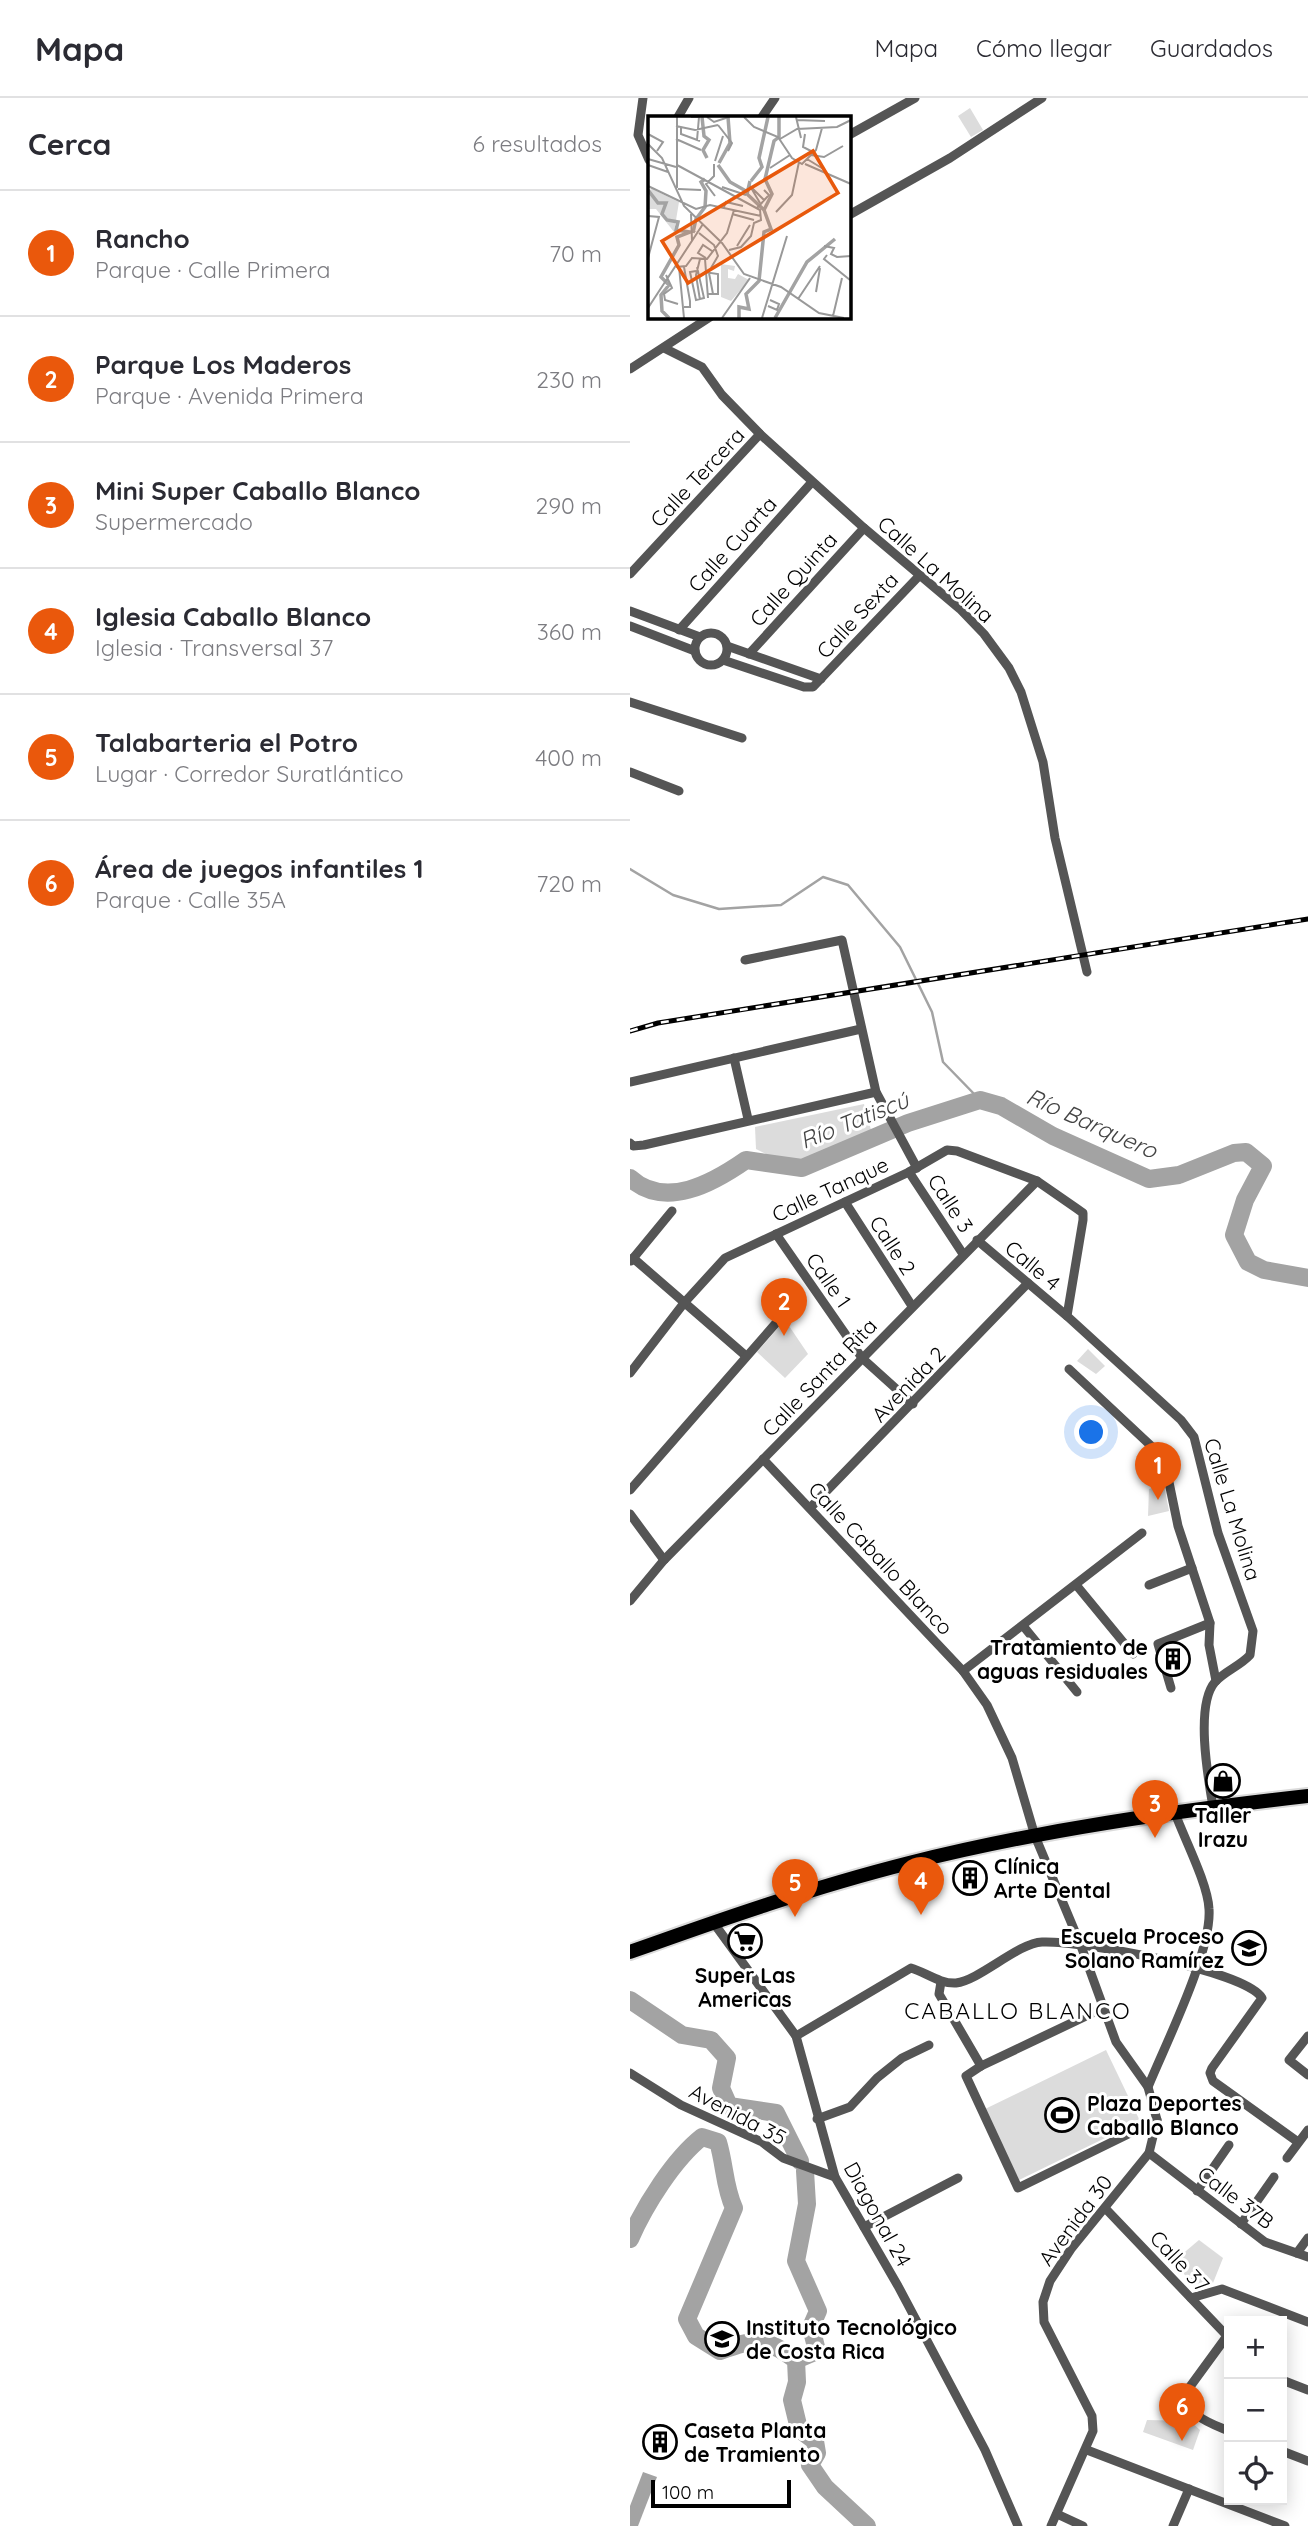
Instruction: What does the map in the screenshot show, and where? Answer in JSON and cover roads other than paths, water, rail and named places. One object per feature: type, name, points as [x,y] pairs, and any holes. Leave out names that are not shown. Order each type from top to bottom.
[{"type":"main road","points":[[630,1952],[813,1889],[909,1863],[1035,1836],[1213,1807],[1308,1796]]},
{"type":"street","points":[[643,98],[634,122],[635,144],[648,159]]},
{"type":"street","points":[[679,116],[689,98]]},
{"type":"street","points":[[763,116],[775,98]]},
{"type":"street","points":[[850,134],[915,98]]},
{"type":"street","points":[[850,214],[950,158],[1042,98]]},
{"type":"street","points":[[630,369],[708,318]]},
{"type":"street","name":"Calle La Molina","points":[[664,348],[702,367],[722,395],[760,434],[863,528],[960,609],[984,634],[1009,668],[1021,692],[1043,762],[1055,838],[1087,972]]},
{"type":"street","name":"Calle Tercera","points":[[630,574],[760,434]]},
{"type":"street","name":"Calle Cuarta","points":[[679,630],[812,482]]},
{"type":"street","name":"Calle Quinta","points":[[748,654],[863,528]]},
{"type":"street","name":"Calle Sexta","points":[[821,679],[919,576]]},
{"type":"street","points":[[630,611],[700,637],[716,633],[727,646],[821,679],[813,687],[804,687],[723,660]]},
{"type":"street","points":[[630,626],[695,651],[704,663],[714,665],[723,660],[727,646]]},
{"type":"street","points":[[695,651],[700,637]]},
{"type":"street","points":[[630,702],[742,738]]},
{"type":"street","points":[[630,772],[679,791]]},
{"type":"street","points":[[751,961],[852,937]]},
{"type":"street","name":"Calle 3","points":[[842,940],[876,1092],[913,1170],[963,1254]]},
{"type":"street","points":[[630,1082],[861,1029]]},
{"type":"street","points":[[734,1058],[748,1119]]},
{"type":"street","points":[[630,1143],[633,1146],[644,1145],[748,1119],[876,1092]]},
{"type":"street","name":"Calle Tanque","points":[[630,1373],[684,1303],[726,1258],[913,1170],[947,1150],[957,1151],[1037,1181],[1083,1213],[1067,1316]]},
{"type":"street","name":"Calle Santa Rita","points":[[630,1601],[664,1560],[1037,1181]]},
{"type":"street","name":"Calle 2","points":[[845,1202],[912,1306]]},
{"type":"street","points":[[672,1211],[632,1260],[746,1356]]},
{"type":"street","name":"Calle 1","points":[[776,1234],[862,1358],[913,1404]]},
{"type":"street","name":"Calle 4","points":[[977,1240],[1067,1316]]},
{"type":"street","name":"Avenida 2","points":[[811,1507],[1028,1283]]},
{"type":"street","points":[[630,1490],[783,1315]]},
{"type":"street","name":"Calle La Molina","points":[[1067,1316],[1181,1420],[1194,1437],[1217,1533],[1254,1640],[1245,1661],[1216,1681]]},
{"type":"street","points":[[1069,1369],[1164,1458],[1178,1526],[1210,1623],[1209,1645],[1216,1681],[1209,1696],[1203,1743],[1213,1807]]},
{"type":"street","name":"Calle Caballo Blanco","points":[[763,1459],[963,1671],[987,1705],[1012,1758],[1035,1836],[1081,1946],[1119,2050],[1148,2087]]},
{"type":"street","points":[[630,1514],[664,1560]]},
{"type":"street","points":[[963,1671],[1024,1627],[1142,1533]]},
{"type":"street","points":[[1149,1585],[1192,1568]]},
{"type":"street","points":[[1077,1586],[1133,1654]]},
{"type":"street","points":[[1171,1688],[1158,1644],[1210,1623]]},
{"type":"street","points":[[1024,1627],[1077,1692]]},
{"type":"street","points":[[1102,2008],[981,2066],[966,2076],[1018,2188],[1157,2120],[1148,2087],[1198,1968],[1209,1909],[1175,1813]]},
{"type":"street","name":"Diagonal 24","points":[[713,1922],[796,2036],[835,2178],[985,2450],[1018,2526]]},
{"type":"street","points":[[796,2036],[911,1968],[942,1982],[957,1983],[1040,1941],[1198,1968],[1235,1979],[1260,1994],[1261,2003],[1210,2073],[1217,2085],[1298,2142]]},
{"type":"street","points":[[942,1982],[939,1994],[981,2066]]},
{"type":"street","points":[[1308,2036],[1289,2060],[1308,2075]]},
{"type":"street","points":[[817,2119],[850,2107],[877,2078],[902,2058],[929,2045]]},
{"type":"street","name":"Avenida 35","points":[[630,2073],[681,2105],[762,2142],[783,2158],[835,2178]]},
{"type":"street","name":"Avenida 30","points":[[1051,2526],[1087,2450],[1093,2431],[1092,2416],[1044,2322],[1043,2302],[1050,2281],[1064,2260],[1149,2153],[1157,2133],[1157,2120]]},
{"type":"street","points":[[1287,2158],[1308,2130]]},
{"type":"street","points":[[1197,2191],[1229,2145]]},
{"type":"street","name":"Calle 37B","points":[[1149,2153],[1265,2242],[1308,2257]]},
{"type":"street","points":[[1241,2224],[1274,2177]]},
{"type":"street","points":[[864,2227],[958,2178]]},
{"type":"street","name":"Calle 37","points":[[1105,2208],[1224,2333]]},
{"type":"street","points":[[1297,2253],[1308,2238]]},
{"type":"street","points":[[1191,2298],[1222,2289],[1308,2322]]},
{"type":"street","points":[[1224,2342],[1189,2388],[1188,2398],[1192,2411],[1200,2419],[1224,2429]]},
{"type":"street","points":[[1287,2382],[1308,2390]]},
{"type":"street","points":[[1087,2450],[1285,2526]]},
{"type":"street","points":[[1287,2453],[1308,2461]]},
{"type":"street","points":[[1173,2526],[1189,2489]]},
{"type":"street","points":[[1057,2514],[1083,2526]]},
{"type":"waterway","points":[[630,869],[673,895],[719,909],[781,905],[823,877],[848,885],[900,947],[932,1012],[943,1062],[980,1100]]},
{"type":"waterway","name":"Río Barquero","points":[[630,1178],[658,1192],[673,1192],[704,1184],[746,1160],[802,1168],[908,1123],[980,1100],[1001,1106],[1053,1136],[1149,1179],[1179,1175],[1234,1153],[1246,1152],[1263,1166],[1245,1200],[1234,1235],[1248,1262],[1264,1270],[1308,1278]]},
{"type":"waterway","points":[[630,2000],[682,2035],[711,2040],[727,2058],[721,2088],[729,2106],[776,2113],[800,2161]]},
{"type":"waterway","points":[[630,2239],[652,2198],[681,2157],[702,2137],[718,2142],[734,2208],[687,2319],[696,2336],[720,2351],[760,2342],[776,2347],[796,2360],[797,2382],[792,2400],[799,2429],[815,2441],[817,2453],[810,2465],[825,2487],[867,2526]]},
{"type":"waterway","points":[[796,2360],[817,2351],[811,2327],[818,2311],[796,2261],[807,2204],[805,2171]]},
{"type":"railway","points":[[630,1031],[658,1023],[1308,919]]},
{"type":"place","name":"Parque Los Maderos","points":[[784,1336]]},
{"type":"place","name":"Rancho","points":[[1158,1500]]},
{"type":"place","name":"Tratamiento de aguas residuales","points":[[1173,1659]]},
{"type":"place","name":"Taller Irazu","points":[[1223,1781]]},
{"type":"place","name":"Mini Super Caballo Blanco","points":[[1155,1838]]},
{"type":"place","name":"Clínica Arte Dental","points":[[970,1878]]},
{"type":"place","name":"Iglesia Caballo Blanco","points":[[921,1915]]},
{"type":"place","name":"Talabarteria el Potro","points":[[795,1917]]},
{"type":"place","name":"Super Las Americas","points":[[745,1941]]},
{"type":"place","name":"Escuela Proceso Solano Ramírez","points":[[1249,1948]]},
{"type":"place","name":"Plaza Deportes Caballo Blanco","points":[[1062,2115]]},
{"type":"place","name":"Instituto Tecnológico de Costa Rica","points":[[722,2339]]},
{"type":"place","name":"Área de juegos infantiles 1","points":[[1182,2441]]},
{"type":"place","name":"Caseta Planta de Tramiento","points":[[660,2442]]},
{"type":"district","name":"CABALLO BLANCO","points":[[1018,2010]]},
{"type":"water label","name":"Río Tatiscú","points":[[854,1120]]}]
